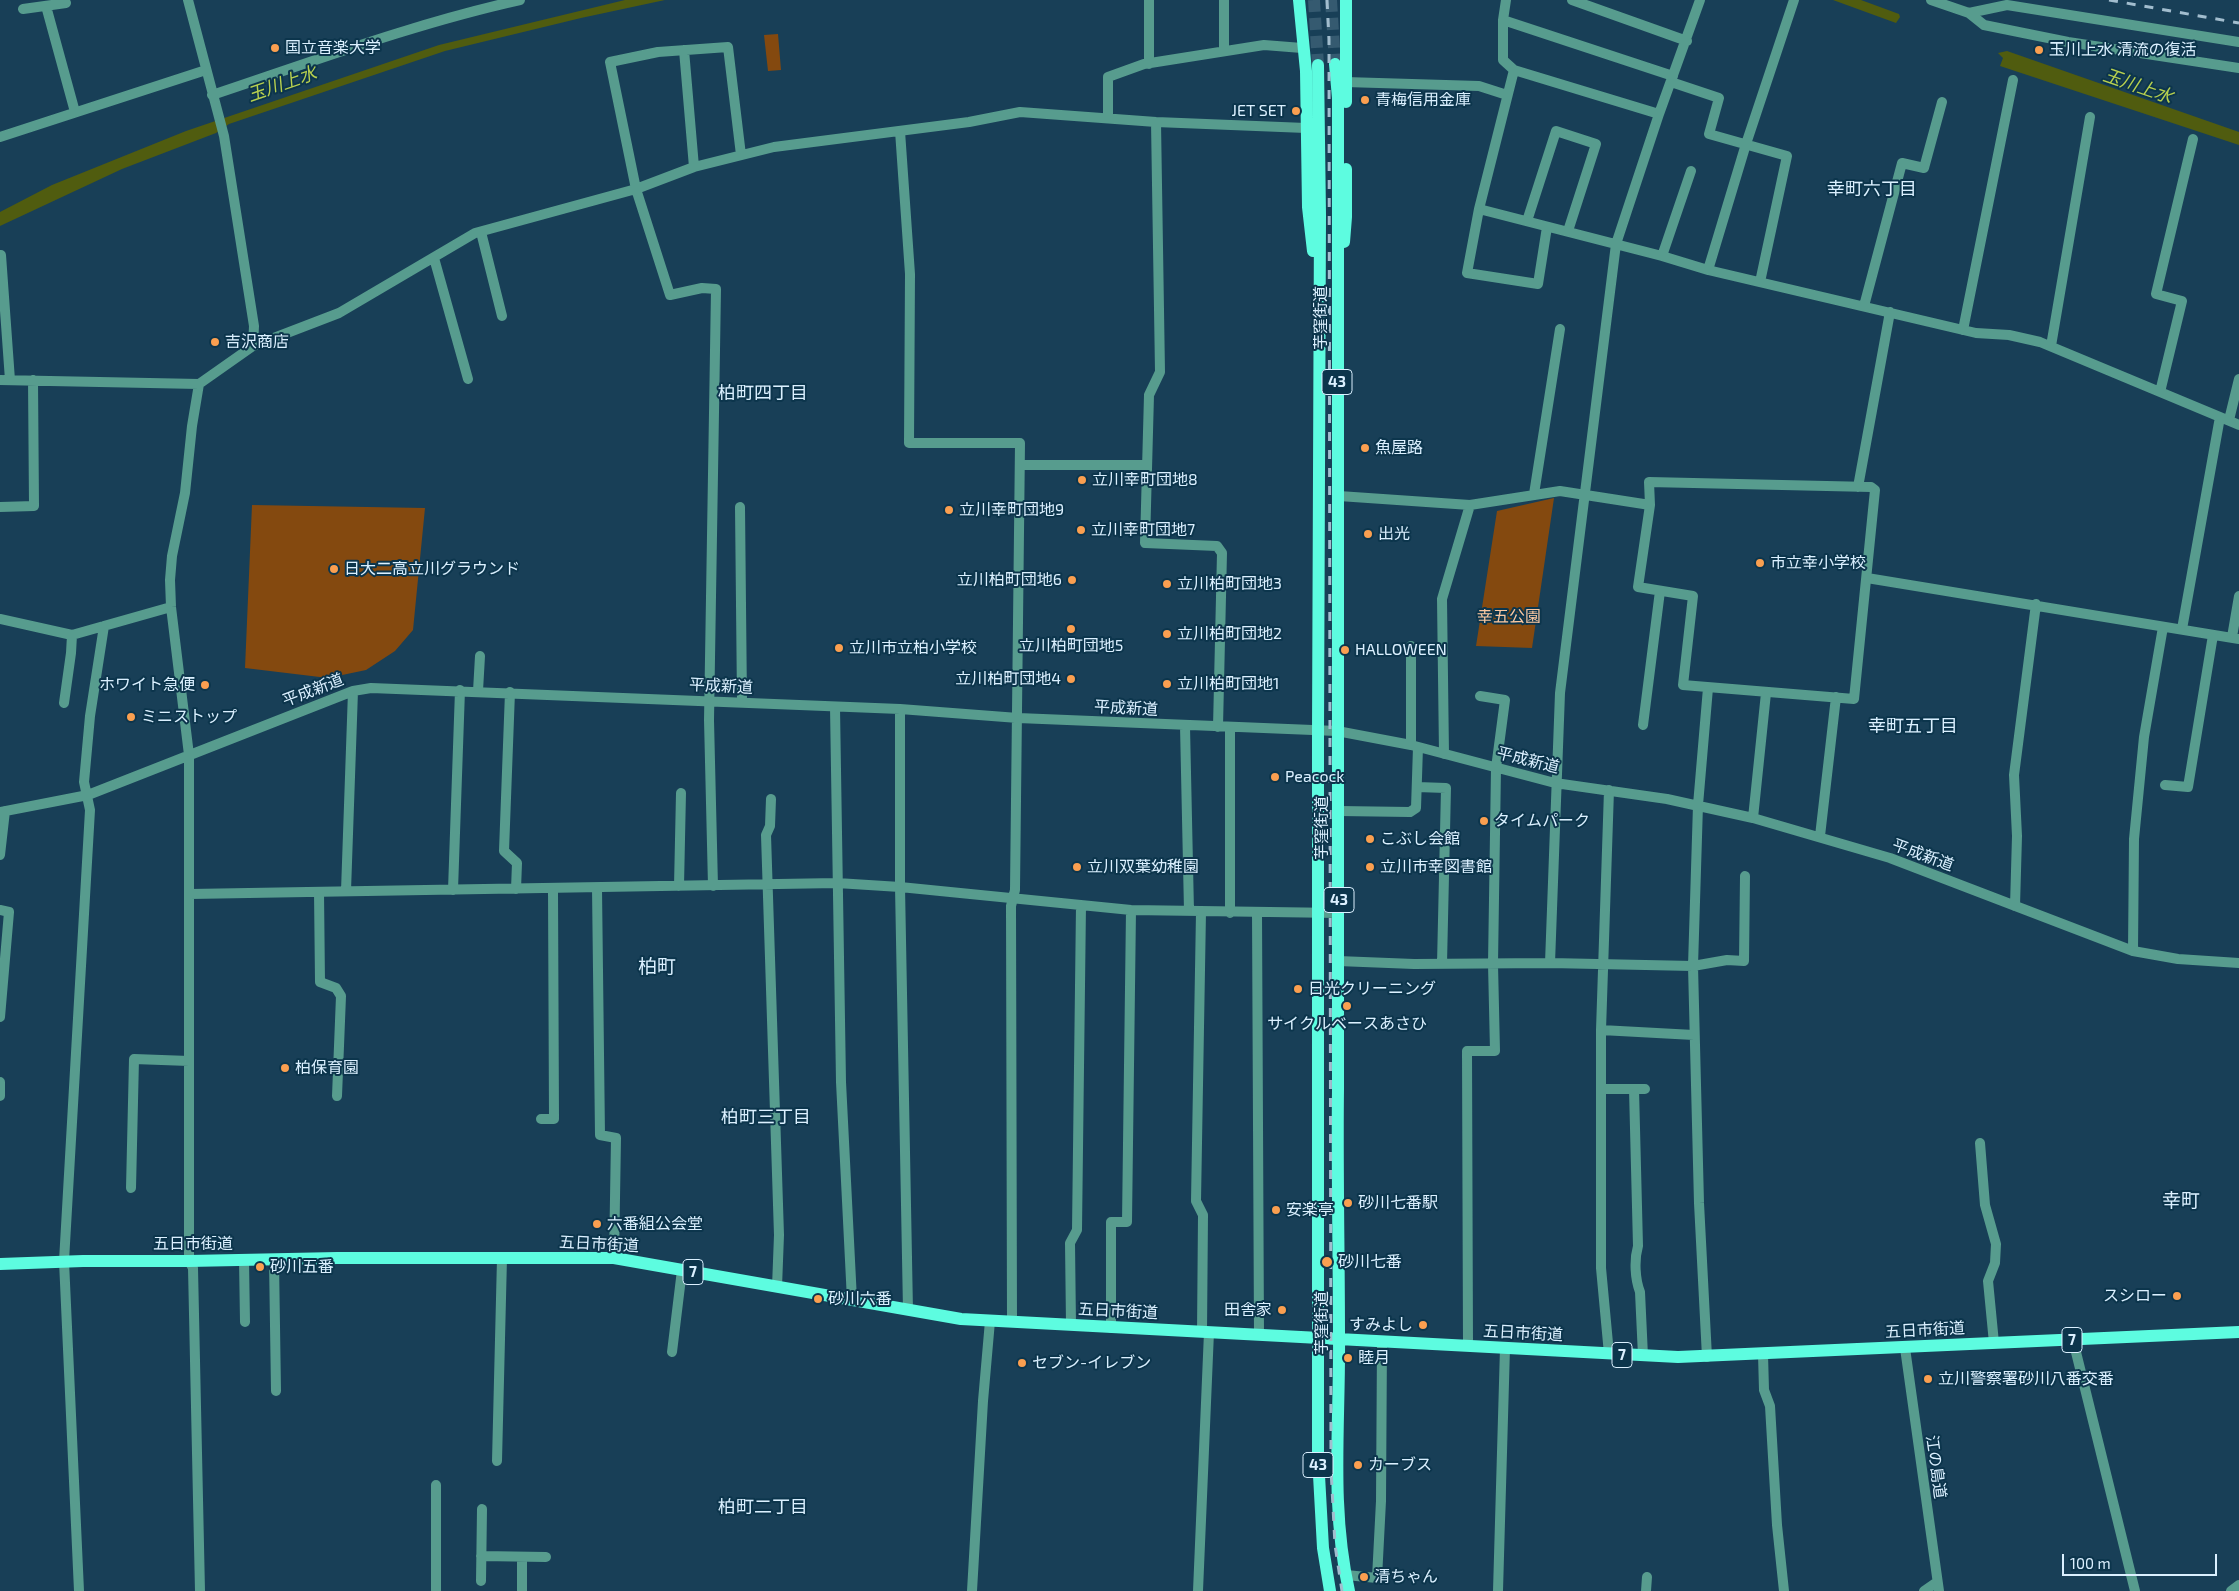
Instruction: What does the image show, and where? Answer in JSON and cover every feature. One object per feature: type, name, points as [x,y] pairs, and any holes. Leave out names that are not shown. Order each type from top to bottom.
[{"type":"main road","points":[[1298,0],[1306,70],[1308,210],[1319,306]]},
{"type":"main road","points":[[1337,304],[1346,216],[1346,0]]},
{"type":"main road","name":"芋窪街道","points":[[1335,64],[1338,98],[1337,304],[1339,496],[1339,1338],[1337,1501],[1340,1543],[1349,1591]]},
{"type":"main road","name":"芋窪街道","points":[[1318,65],[1318,1457],[1321,1526],[1330,1591]]},
{"type":"main road","name":"五日市街道","points":[[0,1264],[64,1261],[614,1258],[961,1319],[1339,1338],[1643,1356],[1707,1357],[2239,1332]]},
{"type":"street","points":[[188,0],[224,136],[254,326],[253,346]]},
{"type":"street","points":[[212,94],[478,9],[520,0]]},
{"type":"street","points":[[1149,0],[1149,64]]},
{"type":"street","points":[[1224,0],[1224,51]]},
{"type":"street","points":[[1506,0],[1503,20],[1503,60],[1514,70],[1659,114]]},
{"type":"street","points":[[1572,0],[1687,40]]},
{"type":"street","points":[[1550,963],[1555,783],[1560,693],[1616,244],[1659,114],[1700,0]]},
{"type":"street","points":[[1708,270],[1746,144],[1794,0]]},
{"type":"street","points":[[1931,0],[1969,14],[1984,25],[2068,42],[2239,68]]},
{"type":"street","points":[[23,9],[66,4]]},
{"type":"street","points":[[1969,14],[2007,5],[2239,42]]},
{"type":"street","points":[[46,6],[75,112]]},
{"type":"street","points":[[1503,20],[1672,79],[1719,98],[1709,134],[1787,156],[1760,282]]},
{"type":"street","points":[[1108,117],[1108,77],[1149,64],[1264,45],[1302,48]]},
{"type":"street","points":[[713,886],[710,700],[716,289],[702,288],[670,295],[636,189],[610,62],[658,52],[728,47],[741,155]]},
{"type":"street","points":[[684,50],[694,167]]},
{"type":"street","points":[[0,137],[206,70]]},
{"type":"street","points":[[1514,70],[1479,209],[1467,272],[1538,284],[1547,227]]},
{"type":"street","points":[[1964,330],[2013,80]]},
{"type":"street","points":[[1346,82],[1479,86],[1507,95]]},
{"type":"street","points":[[1864,306],[1902,163],[1924,168],[1942,102]]},
{"type":"street","points":[[1,255],[5,380],[199,384],[253,346],[339,313],[480,232],[636,189],[694,167],[774,147],[968,122],[1020,112],[1156,122],[1306,128]]},
{"type":"street","points":[[2051,346],[2090,117]]},
{"type":"street","points":[[1156,122],[1160,372],[1149,395],[1145,543],[1217,546],[1222,553],[1218,727]]},
{"type":"street","points":[[900,131],[910,274],[909,442],[1020,443],[1015,890],[1011,906],[1012,1322]]},
{"type":"street","points":[[1526,221],[1556,131],[1596,144],[1568,231]]},
{"type":"street","points":[[2160,392],[2182,301],[2156,294],[2193,140]]},
{"type":"street","points":[[1662,256],[1690,171]]},
{"type":"street","points":[[1479,209],[1662,256],[1708,270],[1964,330],[2009,336],[2051,346],[2230,421]]},
{"type":"street","points":[[480,232],[502,316]]},
{"type":"street","points":[[434,258],[468,379]]},
{"type":"street","points":[[1858,487],[1890,312]]},
{"type":"street","points":[[1534,494],[1560,329]]},
{"type":"street","points":[[2182,629],[2239,379]]},
{"type":"street","points":[[0,506],[34,506],[33,380]]},
{"type":"street","points":[[199,384],[193,418],[185,493],[172,556],[171,607],[189,755],[189,1261],[193,1268],[200,1591]]},
{"type":"street","points":[[1020,465],[1147,466]]},
{"type":"street","points":[[1649,482],[1858,487],[1871,487],[1875,490],[1854,699],[1683,685],[1693,596],[1638,588],[1650,505],[1649,482]]},
{"type":"street","points":[[1339,496],[1470,505],[1560,491],[1650,505]]},
{"type":"street","points":[[1444,754],[1442,598],[1470,505]]},
{"type":"street","points":[[740,507],[742,702]]},
{"type":"street","points":[[1867,578],[2036,604],[2235,638],[2239,596]]},
{"type":"street","points":[[1643,725],[1660,591]]},
{"type":"street","points":[[2015,906],[2017,836],[2014,775],[2036,604]]},
{"type":"street","points":[[0,619],[72,634],[171,607]]},
{"type":"street","points":[[79,1591],[64,1261],[89,820],[88,795],[84,782],[84,773],[90,716],[104,626]]},
{"type":"street","points":[[2133,951],[2134,840],[2144,737],[2163,627]]},
{"type":"street","points":[[64,703],[72,634]]},
{"type":"street","points":[[2165,785],[2188,786],[2213,634]]},
{"type":"street","points":[[1339,811],[1410,812],[1416,808],[1418,787],[1414,746],[1411,646]]},
{"type":"street","points":[[478,691],[480,656]]},
{"type":"street","name":"平成新道","points":[[2,812],[88,795],[353,691],[372,688],[710,700],[900,709],[1018,718],[1338,731],[1414,746],[1555,783],[1698,805],[1753,818],[1890,858],[2133,951],[2178,959],[2239,963]]},
{"type":"street","points":[[1707,1357],[1698,1203],[1693,966],[1698,805],[1708,688]]},
{"type":"street","points":[[452,890],[460,690]]},
{"type":"street","points":[[346,891],[353,691]]},
{"type":"street","points":[[510,692],[504,851],[518,863],[516,889]]},
{"type":"street","points":[[1753,818],[1766,693]]},
{"type":"street","points":[[1468,1346],[1467,1051],[1495,1051],[1493,964],[1496,768],[1505,700],[1480,696]]},
{"type":"street","points":[[1820,836],[1836,697]]},
{"type":"street","points":[[835,707],[841,1082],[852,1300]]},
{"type":"street","points":[[900,709],[900,887],[908,1310]]},
{"type":"street","points":[[1185,726],[1189,911]]},
{"type":"street","points":[[1230,727],[1230,912]]},
{"type":"street","points":[[1418,787],[1446,788],[1442,964]]},
{"type":"street","points":[[1609,790],[1601,1030],[1601,1268],[1609,1354]]},
{"type":"street","points":[[679,886],[681,793]]},
{"type":"street","points":[[771,799],[770,826],[766,835],[779,1235],[777,1287]]},
{"type":"street","points":[[0,855],[2,812]]},
{"type":"street","points":[[1338,961],[1442,964],[1550,963],[1693,966],[1727,960],[1744,961],[1744,876]]},
{"type":"street","points":[[190,894],[837,883],[900,887],[1131,910],[1339,913]]},
{"type":"street","points":[[597,888],[600,1135],[616,1138],[614,1258]]},
{"type":"street","points":[[541,1119],[554,1119],[553,889]]},
{"type":"street","points":[[320,892],[320,982],[336,988],[341,996],[337,1096]]},
{"type":"street","points":[[1071,1325],[1070,1243],[1077,1230],[1081,906]]},
{"type":"street","points":[[0,910],[9,912],[0,1017]]},
{"type":"street","points":[[1112,1328],[1111,1222],[1127,1222],[1131,910]]},
{"type":"street","points":[[1198,1591],[1206,1332],[1203,1215],[1196,1201],[1201,912]]},
{"type":"street","points":[[1258,913],[1260,1334]]},
{"type":"street","points":[[1601,1030],[1694,1035]]},
{"type":"street","points":[[130,1188],[134,1058],[189,1061]]},
{"type":"street","points":[[0,1082],[0,1096]]},
{"type":"street","points":[[1601,1089],[1639,1089],[1638,1246],[1636,1262],[1637,1285],[1640,1292],[1643,1356]]},
{"type":"street","points":[[1980,1143],[1985,1205],[1996,1244],[1995,1263],[1988,1281],[1994,1343]]},
{"type":"street","points":[[497,1460],[502,1258]]},
{"type":"street","points":[[244,1260],[245,1322]]},
{"type":"street","points":[[274,1260],[276,1390]]},
{"type":"street","points":[[672,1352],[682,1270]]},
{"type":"street","points":[[972,1591],[983,1400],[990,1321]]},
{"type":"street","points":[[2073,1340],[2135,1591]]},
{"type":"street","points":[[1346,1575],[1377,1578],[1381,1500],[1382,1342]]},
{"type":"street","points":[[1498,1591],[1505,1348]]},
{"type":"street","name":"江の島道","points":[[1905,1348],[1938,1586]]},
{"type":"street","points":[[1763,1354],[1764,1390],[1770,1406],[1777,1525],[1784,1591]]},
{"type":"street","points":[[436,1485],[436,1591]]},
{"type":"street","points":[[480,1581],[482,1509]]},
{"type":"street","points":[[481,1556],[546,1557]]},
{"type":"street","points":[[522,1558],[522,1591]]},
{"type":"street","points":[[1646,1591],[1647,1577]]},
{"type":"street","points":[[2231,1591],[2239,1585]]},
{"type":"street","points":[[1924,1591],[1938,1586]]},
{"type":"green space","points":[[778,34],[781,70],[768,71],[764,35]]},
{"type":"green space","name":"幸五公園","points":[[1554,498],[1532,648],[1476,646],[1497,511]]},
{"type":"green space","name":"日大二高立川グラウンド","points":[[252,505],[425,508],[413,630],[395,651],[366,670],[328,678],[245,668]]},
{"type":"shaded area","points":[[625,0],[665,0],[445,51],[229,124],[216,133],[122,169],[0,226],[0,212],[52,185],[186,131],[439,45]]},
{"type":"shaded area","points":[[1833,0],[1861,0],[1899,14],[1900,17],[1896,23]]},
{"type":"shaded area","points":[[2007,51],[2239,132],[2239,145],[2000,66],[2003,58],[1998,53]]},
{"type":"tunnel","points":[[1314,0],[1318,65]]},
{"type":"tunnel","points":[[1331,0],[1335,64]]},
{"type":"railway","points":[[1327,0],[1329,39],[1331,1469],[1335,1545],[1342,1591]]},
{"type":"railway","points":[[2109,0],[2239,23]]},
{"type":"place","name":"国立音楽大学","points":[[275,48]]},
{"type":"place","name":"玉川上水 清流の復活","points":[[2039,50]]},
{"type":"place","name":"青梅信用金庫","points":[[1365,100]]},
{"type":"place","name":"JET SET","points":[[1296,111]]},
{"type":"place","name":"吉沢商店","points":[[215,342]]},
{"type":"place","name":"魚屋路","points":[[1365,448]]},
{"type":"place","name":"立川幸町団地8","points":[[1082,480]]},
{"type":"place","name":"立川幸町団地9","points":[[949,510]]},
{"type":"place","name":"立川幸町団地7","points":[[1081,530]]},
{"type":"place","name":"出光","points":[[1368,534]]},
{"type":"place","name":"市立幸小学校","points":[[1760,563]]},
{"type":"place","name":"日大二高立川グラウンド","points":[[334,569]]},
{"type":"place","name":"立川柏町団地6","points":[[1072,580]]},
{"type":"place","name":"立川柏町団地3","points":[[1167,584]]},
{"type":"place","name":"立川柏町団地5","points":[[1071,629]]},
{"type":"place","name":"立川柏町団地2","points":[[1167,634]]},
{"type":"place","name":"立川市立柏小学校","points":[[839,648]]},
{"type":"place","name":"HALLOWEEN","points":[[1345,650]]},
{"type":"place","name":"立川柏町団地4","points":[[1071,679]]},
{"type":"place","name":"立川柏町団地1","points":[[1167,684]]},
{"type":"place","name":"ホワイト急便","points":[[205,685]]},
{"type":"place","name":"ミニストップ","points":[[131,717]]},
{"type":"place","name":"Peacock","points":[[1275,777]]},
{"type":"place","name":"タイムパーク","points":[[1484,821]]},
{"type":"place","name":"こぶし会館","points":[[1370,839]]},
{"type":"place","name":"立川双葉幼稚園","points":[[1077,867]]},
{"type":"place","name":"立川市幸図書館","points":[[1370,867]]},
{"type":"place","name":"日光クリーニング","points":[[1298,989]]},
{"type":"place","name":"サイクルベースあさひ","points":[[1347,1006]]},
{"type":"place","name":"柏保育園","points":[[285,1068]]},
{"type":"place","name":"砂川七番駅","points":[[1348,1203]]},
{"type":"place","name":"安楽亭","points":[[1276,1210]]},
{"type":"place","name":"六番組公会堂","points":[[597,1224]]},
{"type":"place","name":"砂川七番","points":[[1327,1262]]},
{"type":"place","name":"砂川五番","points":[[260,1267]]},
{"type":"place","name":"スシロー","points":[[2177,1296]]},
{"type":"place","name":"砂川六番","points":[[818,1299]]},
{"type":"place","name":"田舎家","points":[[1282,1310]]},
{"type":"place","name":"すみよし","points":[[1423,1325]]},
{"type":"place","name":"睦月","points":[[1348,1358]]},
{"type":"place","name":"セブン-イレブン","points":[[1022,1363]]},
{"type":"place","name":"立川警察署砂川八番交番","points":[[1928,1379]]},
{"type":"place","name":"カーブス","points":[[1358,1465]]},
{"type":"place","name":"清ちゃん","points":[[1364,1577]]},
{"type":"district","name":"幸町六丁目","points":[[1872,189]]},
{"type":"district","name":"柏町四丁目","points":[[763,393]]},
{"type":"district","name":"幸町五丁目","points":[[1913,726]]},
{"type":"district","name":"柏町","points":[[657,967]]},
{"type":"district","name":"柏町三丁目","points":[[766,1117]]},
{"type":"district","name":"幸町","points":[[2181,1201]]},
{"type":"district","name":"柏町二丁目","points":[[763,1507]]},
{"type":"water label","name":"玉川上水","points":[[282,84]]},
{"type":"water label","name":"玉川上水","points":[[2138,86]]}]
